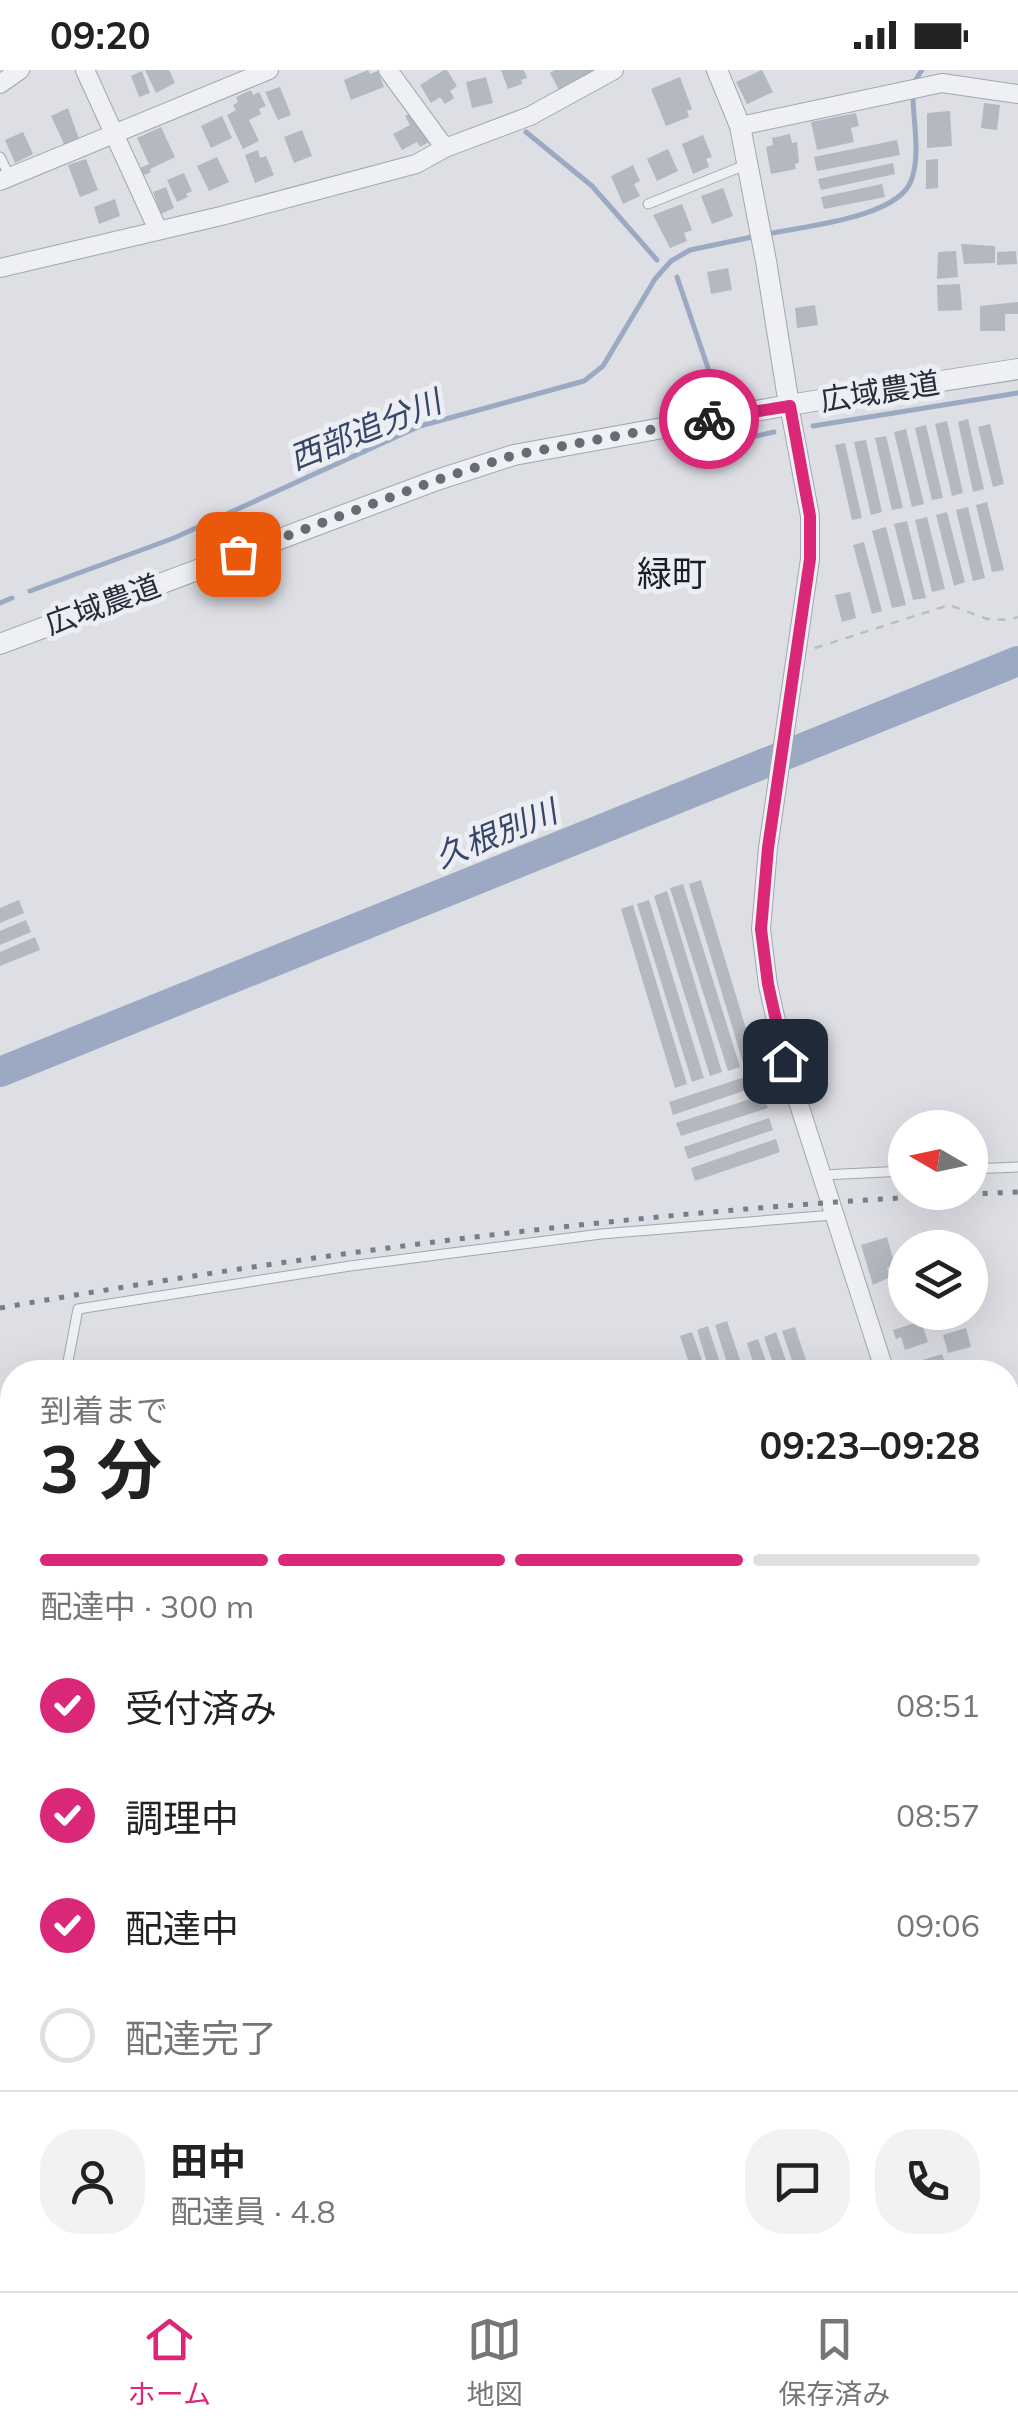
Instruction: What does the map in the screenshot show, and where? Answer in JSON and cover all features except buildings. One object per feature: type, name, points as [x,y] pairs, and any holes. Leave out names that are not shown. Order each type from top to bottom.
[{"type":"street","points":[[0,84],[20,70]]},
{"type":"street","points":[[85,70],[158,230]]},
{"type":"street","points":[[5,179],[269,70]]},
{"type":"street","points":[[388,70],[445,148]]},
{"type":"street","points":[[0,268],[416,164],[445,148],[530,116],[614,70]]},
{"type":"street","points":[[717,70],[740,126],[748,164],[810,516],[810,559],[761,929],[768,984],[785,1061],[881,1360]]},
{"type":"street","points":[[740,126],[942,83],[1018,94]]},
{"type":"street","name":"広域農道","points":[[0,644],[437,480],[514,455],[737,414],[1018,370]]},
{"type":"lane","points":[[0,157],[5,179]]},
{"type":"lane","points":[[648,204],[748,164]]},
{"type":"lane","points":[[988,1168],[1018,1167]]},
{"type":"lane","points":[[823,1174],[888,1172]]},
{"type":"lane","points":[[68,1360],[78,1308],[350,1266],[601,1234],[836,1214]]},
{"type":"path","points":[[796,649],[821,648],[948,604],[988,619],[1010,620],[1018,616]]},
{"type":"waterway","points":[[913,84],[922,70]]},
{"type":"waterway","points":[[768,234],[869,212],[902,194],[911,181],[916,160],[913,95]]},
{"type":"waterway","name":"西部追分川","points":[[526,132],[592,186],[657,260]]},
{"type":"waterway","name":"西部追分川","points":[[30,591],[174,538],[420,426],[584,381],[603,366],[655,279],[671,261],[690,250],[757,236]]},
{"type":"waterway","name":"西部追分川","points":[[677,277],[723,412]]},
{"type":"waterway","name":"西部追分川","points":[[813,426],[1018,393]]},
{"type":"waterway","name":"西部追分川","points":[[726,422],[739,440],[774,432]]},
{"type":"waterway","name":"西部追分川","points":[[0,603],[12,598]]},
{"type":"waterway","name":"久根別川","points":[[0,1072],[1018,661]]},
{"type":"railway","points":[[0,1308],[253,1267],[507,1233],[762,1208],[1018,1192]]},
{"type":"way so far","points":[[238,554],[514,455],[709,419]]},
{"type":"district","name":"緑町","points":[[672,574]]},
{"type":"route","points":[[709,419],[790,406],[810,516],[810,559],[768,848],[761,929],[785,1061]]}]
